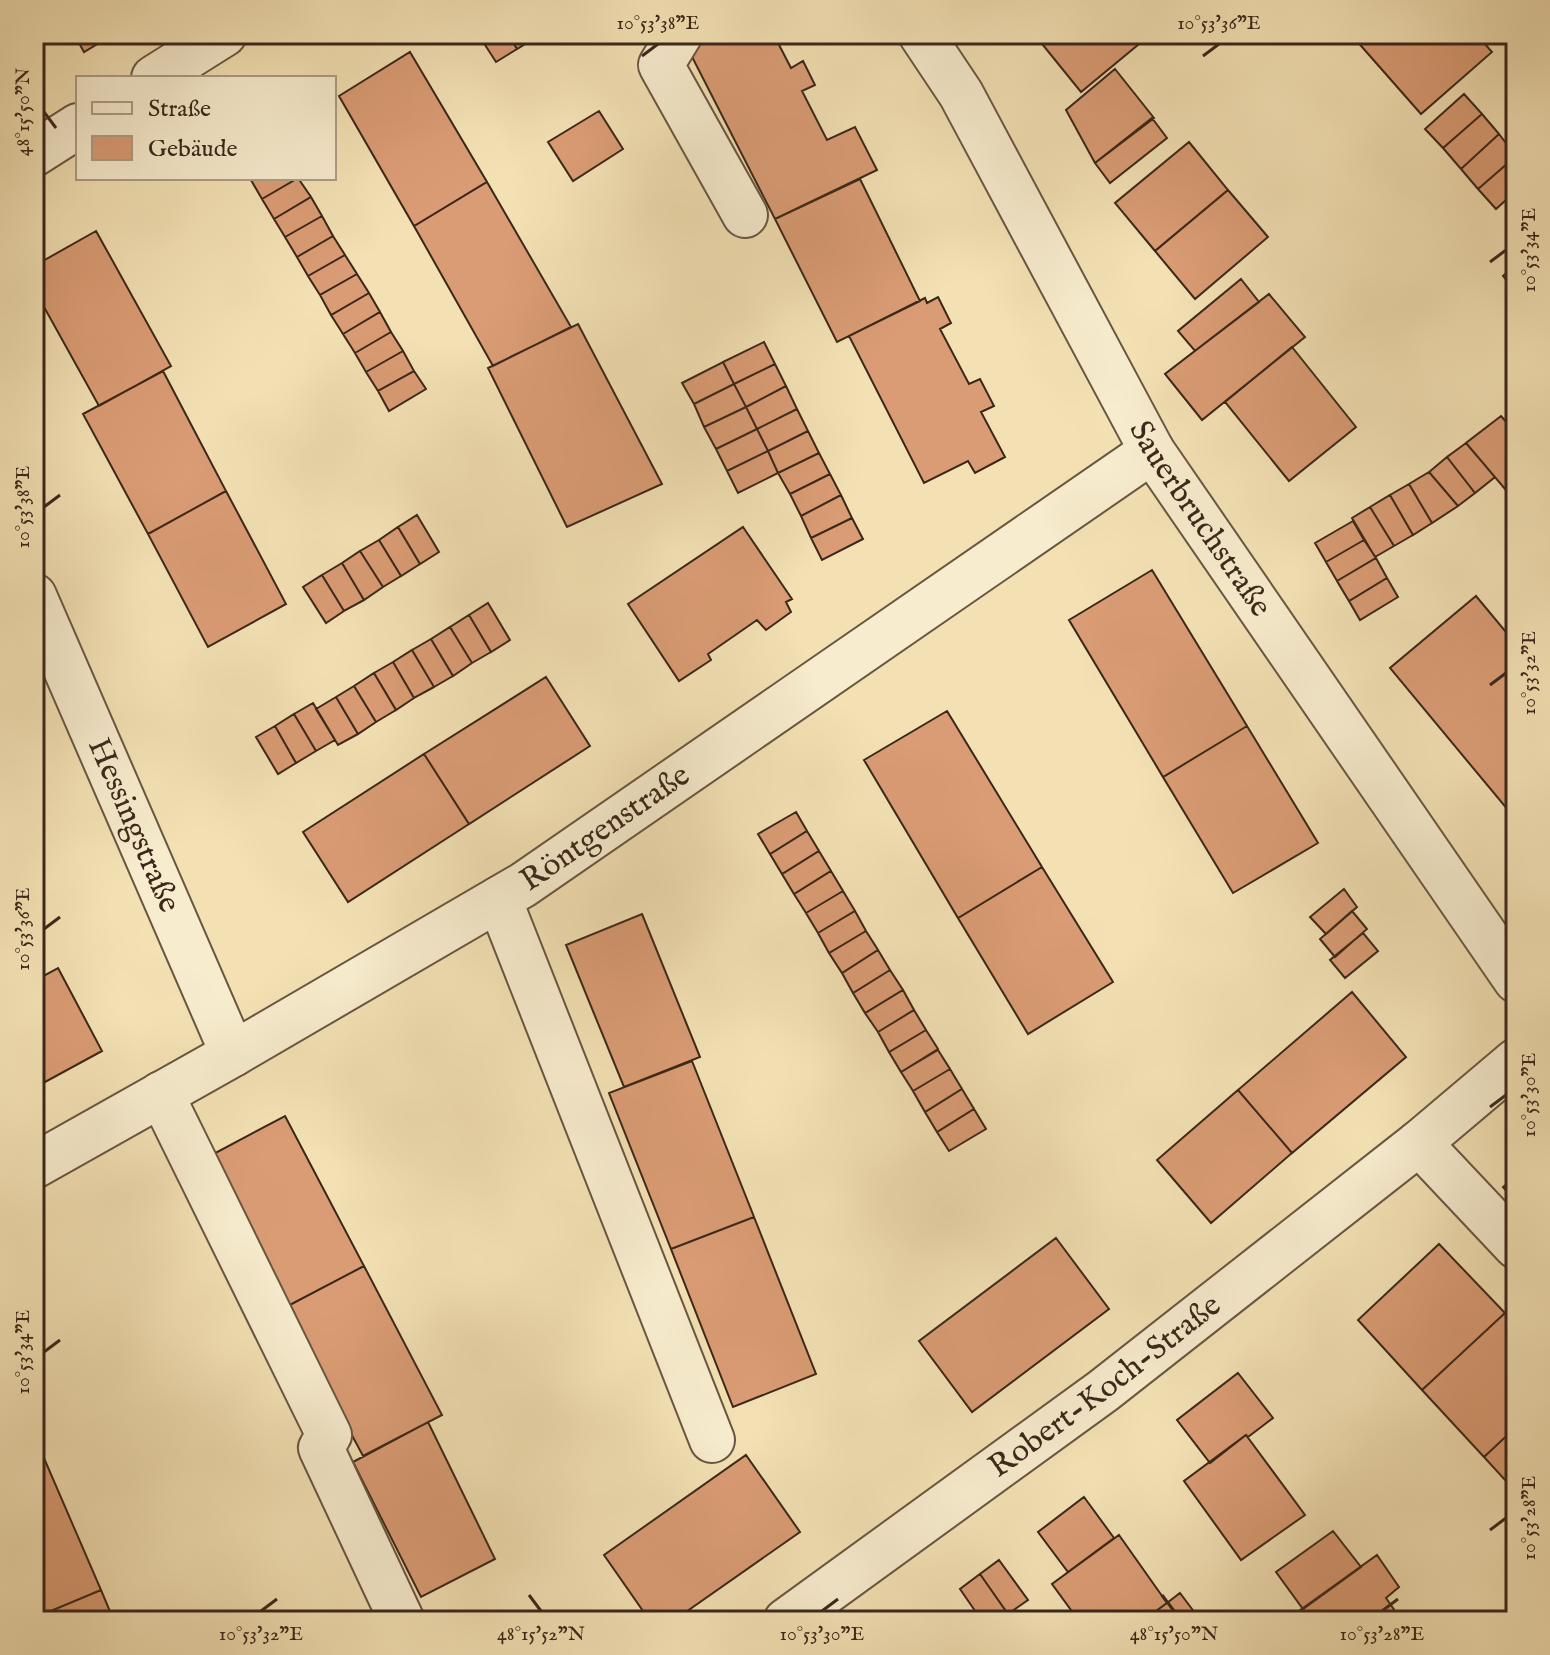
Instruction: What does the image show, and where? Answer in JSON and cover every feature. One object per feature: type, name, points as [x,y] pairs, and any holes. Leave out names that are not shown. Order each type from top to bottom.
[{"type":"street","points":[[157,76],[224,34]]},
{"type":"street","points":[[680,34],[661,65],[745,215]]},
{"type":"street","name":"Sauerbruchstraße","points":[[921,34],[961,94],[1152,451],[1516,980]]},
{"type":"street","points":[[34,154],[76,127]]},
{"type":"street","name":"Röntgenstraße","points":[[34,1166],[499,899],[1152,451]]},
{"type":"street","name":"Hessingstraße","points":[[34,596],[233,1054]]},
{"type":"street","points":[[499,899],[712,1440]]},
{"type":"street","name":"Robert-Koch-Straße","points":[[786,1621],[1103,1391],[1419,1143],[1516,1061]]},
{"type":"street","points":[[161,1094],[329,1435],[321,1448],[402,1621]]},
{"type":"street","points":[[1419,1143],[1516,1246]]},
{"type":"building","points":[[74,34],[114,34],[84,52]]},
{"type":"building","points":[[478,34],[508,34],[517,49],[496,62]]},
{"type":"building","points":[[508,34],[537,34],[538,36],[517,49]]},
{"type":"building","points":[[718,34],[784,34],[776,39],[791,68],[803,61],[815,85],[802,91],[827,140],[855,127],[877,170],[775,219],[688,49]]},
{"type":"building","points":[[1034,34],[1141,34],[1145,39],[1081,92]]},
{"type":"building","points":[[1360,34],[1476,34],[1492,52],[1421,114],[1355,39]]},
{"type":"building","points":[[410,52],[487,182],[414,226],[339,96]]},
{"type":"building","points":[[1115,69],[1154,118],[1095,163],[1066,110]]},
{"type":"building","points":[[1464,94],[1482,114],[1443,148],[1425,129]]},
{"type":"building","points":[[599,111],[623,149],[573,181],[548,142]]},
{"type":"building","points":[[1482,114],[1499,134],[1461,169],[1443,148]]},
{"type":"building","points":[[1152,118],[1167,138],[1110,183],[1095,163]]},
{"type":"building","points":[[1499,134],[1516,156],[1478,189],[1461,169]]},
{"type":"building","points":[[1189,142],[1228,190],[1155,251],[1115,203]]},
{"type":"building","points":[[1516,156],[1516,191],[1496,209],[1478,189]]},
{"type":"building","points":[[860,179],[920,301],[837,342],[775,219]]},
{"type":"building","points":[[251,180],[295,180],[262,199]]},
{"type":"building","points":[[295,180],[299,180],[311,197],[274,219],[262,199]]},
{"type":"building","points":[[487,182],[571,327],[493,366],[414,226]]},
{"type":"building","points":[[1228,190],[1268,237],[1195,299],[1155,251]]},
{"type":"building","points":[[311,197],[322,216],[285,237],[274,219]]},
{"type":"building","points":[[322,216],[333,236],[297,257],[285,237]]},
{"type":"building","points":[[96,231],[171,366],[99,406],[34,289],[34,266]]},
{"type":"building","points":[[333,236],[345,255],[308,276],[297,257]]},
{"type":"building","points":[[345,255],[357,274],[320,295],[308,276]]},
{"type":"building","points":[[1516,265],[1516,292],[1503,276]]},
{"type":"building","points":[[357,274],[369,293],[331,315],[320,295]]},
{"type":"building","points":[[1241,279],[1259,302],[1195,351],[1178,331]]},
{"type":"building","points":[[369,293],[380,312],[343,334],[331,315]]},
{"type":"building","points":[[1269,294],[1305,337],[1202,420],[1165,374]]},
{"type":"building","points":[[938,297],[951,323],[940,329],[969,384],[980,379],[994,406],[981,412],[1005,457],[975,473],[968,461],[924,483],[849,336],[925,298],[927,303]]},
{"type":"building","points":[[380,312],[391,332],[355,353],[343,334]]},
{"type":"building","points":[[578,324],[662,484],[567,527],[488,368]]},
{"type":"building","points":[[391,332],[403,351],[366,372],[355,353]]},
{"type":"building","points":[[764,342],[775,364],[734,384],[723,362]]},
{"type":"building","points":[[1292,347],[1356,427],[1289,481],[1225,402]]},
{"type":"building","points":[[403,351],[414,371],[378,391],[366,372]]},
{"type":"building","points":[[723,362],[734,384],[694,404],[682,383]]},
{"type":"building","points":[[775,364],[786,386],[746,407],[734,384]]},
{"type":"building","points":[[163,371],[226,491],[148,534],[83,414]]},
{"type":"building","points":[[414,371],[426,389],[389,411],[378,391]]},
{"type":"building","points":[[734,384],[746,407],[704,427],[694,404]]},
{"type":"building","points":[[786,386],[797,409],[757,429],[746,407]]},
{"type":"building","points":[[746,407],[757,429],[716,449],[704,427]]},
{"type":"building","points":[[797,409],[808,431],[768,451],[757,429]]},
{"type":"building","points":[[1501,416],[1516,433],[1516,479],[1505,489],[1466,443]]},
{"type":"building","points":[[757,429],[768,451],[727,471],[716,449]]},
{"type":"building","points":[[808,431],[819,453],[778,473],[768,451]]},
{"type":"building","points":[[1466,443],[1495,477],[1475,493],[1447,457]]},
{"type":"building","points":[[768,451],[778,473],[738,493],[727,471]]},
{"type":"building","points":[[819,453],[830,474],[790,494],[778,473]]},
{"type":"building","points":[[1447,457],[1475,493],[1458,506],[1429,472]]},
{"type":"building","points":[[1429,472],[1458,506],[1432,523],[1409,484]]},
{"type":"building","points":[[830,474],[841,495],[801,516],[790,494]]},
{"type":"building","points":[[1516,479],[1516,501],[1505,489]]},
{"type":"building","points":[[1409,484],[1432,523],[1413,535],[1390,495]]},
{"type":"building","points":[[226,491],[286,604],[208,647],[148,534]]},
{"type":"building","points":[[841,495],[852,518],[811,538],[801,516]]},
{"type":"building","points":[[1390,495],[1413,535],[1394,546],[1370,507]]},
{"type":"building","points":[[1370,507],[1394,546],[1375,557],[1352,518]]},
{"type":"building","points":[[417,515],[439,552],[420,564],[398,527]]},
{"type":"building","points":[[852,518],[863,539],[822,560],[811,538]]},
{"type":"building","points":[[1353,521],[1364,540],[1326,562],[1315,543]]},
{"type":"building","points":[[398,527],[420,564],[401,576],[379,540]]},
{"type":"building","points":[[743,527],[792,599],[786,602],[791,612],[766,630],[757,620],[708,654],[711,660],[679,681],[628,604]]},
{"type":"building","points":[[379,540],[401,576],[383,587],[360,551]]},
{"type":"building","points":[[1364,540],[1376,558],[1337,581],[1326,562]]},
{"type":"building","points":[[360,551],[383,587],[364,600],[342,563]]},
{"type":"building","points":[[1376,558],[1387,578],[1349,601],[1337,581]]},
{"type":"building","points":[[342,563],[364,600],[344,611],[322,575]]},
{"type":"building","points":[[1152,570],[1247,726],[1163,777],[1069,620]]},
{"type":"building","points":[[322,575],[344,611],[326,623],[303,587]]},
{"type":"building","points":[[1387,578],[1398,597],[1360,620],[1349,601]]},
{"type":"building","points":[[1476,596],[1516,644],[1516,813],[1513,816],[1390,668]]},
{"type":"building","points":[[488,603],[510,640],[491,652],[469,615]]},
{"type":"building","points":[[469,615],[491,652],[472,663],[450,627]]},
{"type":"building","points":[[450,627],[472,663],[453,676],[431,639]]},
{"type":"building","points":[[431,639],[453,676],[434,687],[412,650]]},
{"type":"building","points":[[412,650],[434,687],[414,698],[393,662]]},
{"type":"building","points":[[393,662],[414,698],[396,710],[374,673]]},
{"type":"building","points":[[374,673],[396,710],[376,722],[354,686]]},
{"type":"building","points":[[546,677],[590,746],[469,824],[424,754]]},
{"type":"building","points":[[354,686],[376,722],[358,734],[336,697]]},
{"type":"building","points":[[336,697],[358,734],[338,745],[316,709]]},
{"type":"building","points":[[313,703],[335,740],[316,751],[294,714]]},
{"type":"building","points":[[947,711],[1042,867],[958,918],[864,760]]},
{"type":"building","points":[[294,714],[316,751],[296,763],[275,726]]},
{"type":"building","points":[[275,726],[296,763],[278,774],[256,737]]},
{"type":"building","points":[[1247,726],[1318,843],[1233,893],[1163,777]]},
{"type":"building","points":[[424,754],[469,824],[348,902],[303,832]]},
{"type":"building","points":[[796,812],[807,831],[770,854],[758,834]]},
{"type":"building","points":[[807,831],[819,851],[782,874],[770,854]]},
{"type":"building","points":[[819,851],[831,871],[794,894],[782,874]]},
{"type":"building","points":[[1042,867],[1113,982],[1028,1034],[958,918]]},
{"type":"building","points":[[831,871],[843,891],[806,913],[794,894]]},
{"type":"building","points":[[1344,889],[1357,907],[1326,934],[1310,917]]},
{"type":"building","points":[[843,891],[855,911],[818,933],[806,913]]},
{"type":"building","points":[[855,911],[866,931],[829,953],[818,933]]},
{"type":"building","points":[[1352,911],[1367,929],[1335,957],[1320,939]]},
{"type":"building","points":[[642,914],[700,1057],[624,1087],[566,945]]},
{"type":"building","points":[[866,931],[878,950],[842,973],[829,953]]},
{"type":"building","points":[[1363,933],[1378,951],[1345,978],[1330,960]]},
{"type":"building","points":[[878,950],[890,970],[853,993],[842,973]]},
{"type":"building","points":[[58,968],[102,1051],[34,1088],[34,981]]},
{"type":"building","points":[[890,970],[903,990],[865,1013],[853,993]]},
{"type":"building","points":[[903,990],[914,1010],[878,1032],[865,1013]]},
{"type":"building","points":[[1352,992],[1406,1057],[1292,1153],[1238,1090]]},
{"type":"building","points":[[914,1010],[926,1030],[889,1052],[878,1032]]},
{"type":"building","points":[[926,1030],[938,1049],[901,1072],[889,1052]]},
{"type":"building","points":[[938,1050],[950,1069],[913,1091],[901,1072]]},
{"type":"building","points":[[692,1061],[754,1217],[671,1249],[609,1093]]},
{"type":"building","points":[[950,1069],[962,1089],[925,1112],[913,1091]]},
{"type":"building","points":[[962,1089],[974,1109],[937,1132],[925,1112]]},
{"type":"building","points":[[1238,1090],[1292,1153],[1211,1223],[1157,1160]]},
{"type":"building","points":[[974,1109],[986,1129],[949,1151],[937,1132]]},
{"type":"building","points":[[285,1116],[364,1266],[284,1308],[206,1158]]},
{"type":"building","points":[[1516,1176],[1516,1202],[1503,1187]]},
{"type":"building","points":[[754,1217],[816,1374],[733,1407],[671,1249]]},
{"type":"building","points":[[1056,1238],[1109,1309],[972,1412],[919,1341]]},
{"type":"building","points":[[1439,1244],[1505,1313],[1422,1390],[1358,1320]]},
{"type":"building","points":[[364,1266],[442,1415],[363,1456],[284,1308]]},
{"type":"building","points":[[1505,1313],[1516,1325],[1516,1427],[1484,1457],[1422,1390]]},
{"type":"building","points":[[1238,1373],[1273,1418],[1210,1463],[1177,1420]]},
{"type":"building","points":[[34,1409],[44,1431],[34,1435]]},
{"type":"building","points":[[428,1422],[495,1559],[421,1597],[353,1462]]},
{"type":"building","points":[[1516,1427],[1516,1492],[1484,1457]]},
{"type":"building","points":[[34,1435],[101,1590],[34,1618]]},
{"type":"building","points":[[1246,1435],[1305,1515],[1241,1560],[1184,1481]]},
{"type":"building","points":[[746,1455],[800,1532],[673,1621],[650,1621],[604,1555]]},
{"type":"building","points":[[1084,1497],[1114,1538],[1068,1572],[1038,1532]]},
{"type":"building","points":[[1333,1531],[1361,1567],[1303,1609],[1276,1572]]},
{"type":"building","points":[[1119,1535],[1167,1603],[1142,1621],[1079,1621],[1052,1584]]},
{"type":"building","points":[[1377,1555],[1399,1587],[1386,1598],[1402,1621],[1285,1621]]},
{"type":"building","points":[[999,1560],[1028,1600],[1008,1614],[980,1574]]},
{"type":"building","points":[[980,1574],[1008,1614],[999,1621],[982,1621],[960,1589]]},
{"type":"building","points":[[101,1590],[114,1621],[34,1621],[34,1618]]},
{"type":"building","points":[[1180,1593],[1201,1621],[1142,1621],[1167,1603]]}]
